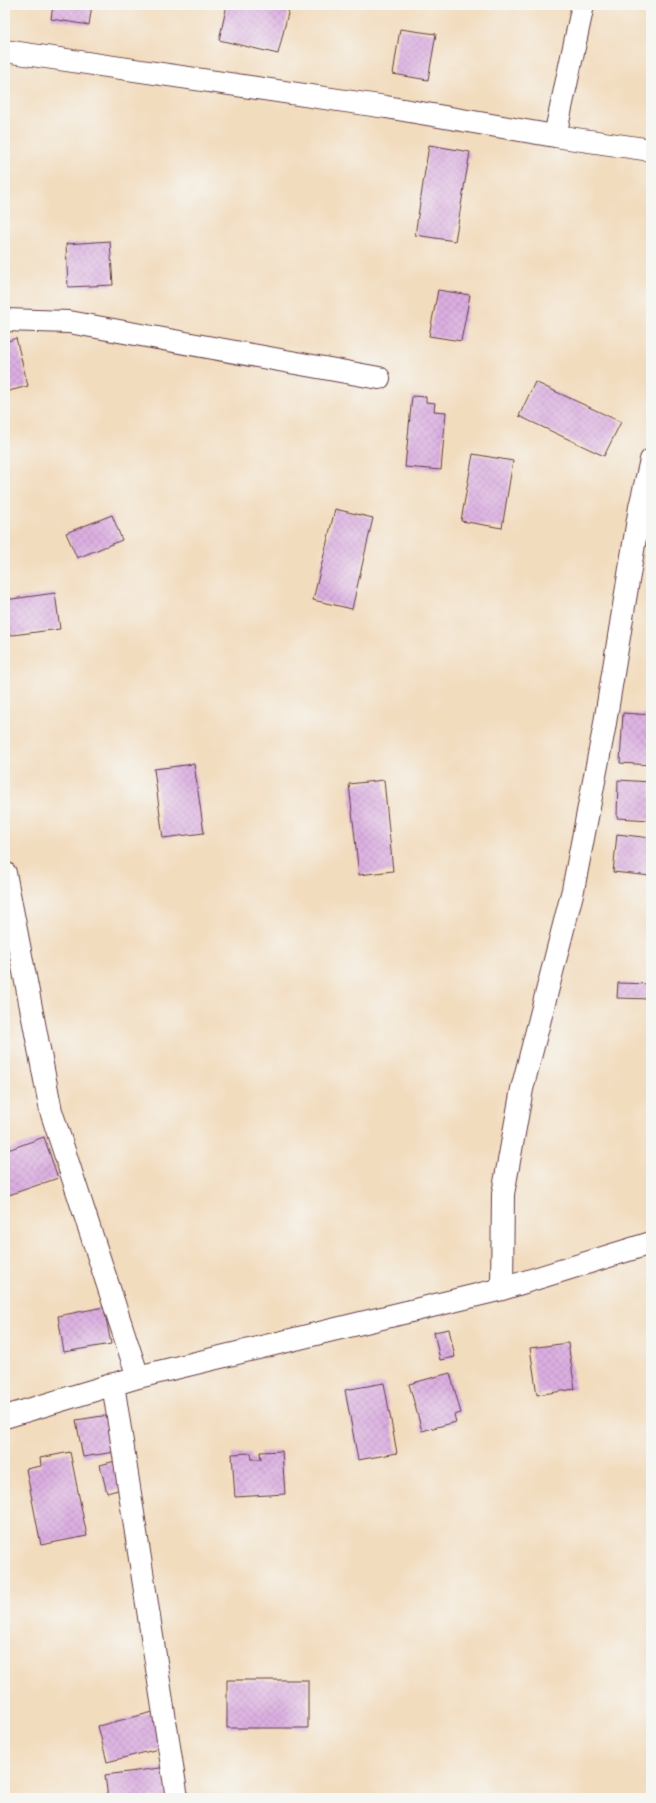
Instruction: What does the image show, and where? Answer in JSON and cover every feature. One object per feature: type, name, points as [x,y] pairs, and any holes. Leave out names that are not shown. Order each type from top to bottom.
[{"type":"street","points":[[555,136],[583,5]]},
{"type":"street","points":[[5,50],[386,107],[555,136],[651,150]]},
{"type":"street","points":[[5,320],[69,322],[380,378]]},
{"type":"street","points":[[502,1289],[503,1194],[521,1097],[573,890],[604,729],[640,507],[651,460]]},
{"type":"street","points":[[5,873],[51,1111],[138,1377]]},
{"type":"street","points":[[5,1417],[138,1377],[502,1289],[651,1243]]},
{"type":"street","points":[[113,1384],[177,1798]]},
{"type":"building","points":[[53,5],[92,5],[89,25],[51,19]]},
{"type":"building","points":[[227,5],[290,5],[278,54],[219,40]]},
{"type":"building","points":[[400,29],[436,34],[428,80],[393,74]]},
{"type":"building","points":[[429,145],[470,152],[455,241],[415,235]]},
{"type":"building","points":[[110,241],[113,285],[68,287],[66,244]]},
{"type":"building","points":[[438,290],[470,295],[461,341],[429,336]]},
{"type":"building","points":[[5,328],[9,341],[16,338],[28,386],[5,392]]},
{"type":"building","points":[[535,382],[621,422],[604,456],[519,416]]},
{"type":"building","points":[[412,396],[426,397],[426,402],[435,403],[434,411],[446,412],[441,470],[405,467]]},
{"type":"building","points":[[473,454],[513,461],[502,528],[461,521]]},
{"type":"building","points":[[335,509],[373,518],[352,609],[313,600]]},
{"type":"building","points":[[112,515],[122,540],[77,558],[66,533]]},
{"type":"building","points":[[55,593],[60,629],[5,636],[5,600]]},
{"type":"building","points":[[623,713],[651,715],[651,765],[620,763]]},
{"type":"building","points":[[194,764],[204,833],[163,838],[154,769]]},
{"type":"building","points":[[384,780],[393,871],[359,875],[349,784]]},
{"type":"building","points":[[618,780],[651,782],[651,820],[617,818]]},
{"type":"building","points":[[617,834],[651,838],[651,876],[613,872]]},
{"type":"building","points":[[618,983],[651,984],[651,999],[617,998]]},
{"type":"building","points":[[44,1137],[58,1178],[6,1196],[5,1151]]},
{"type":"building","points":[[104,1307],[111,1344],[64,1352],[58,1316]]},
{"type":"building","points":[[449,1329],[455,1357],[440,1360],[434,1332]]},
{"type":"building","points":[[568,1343],[575,1389],[537,1395],[530,1348]]},
{"type":"building","points":[[450,1373],[461,1413],[454,1415],[456,1422],[422,1431],[409,1384]]},
{"type":"building","points":[[384,1383],[397,1453],[358,1460],[345,1390]]},
{"type":"building","points":[[115,1414],[121,1451],[83,1457],[76,1420]]},
{"type":"building","points":[[282,1451],[285,1494],[235,1497],[232,1454],[251,1453],[252,1459],[261,1459],[260,1452]]},
{"type":"building","points":[[70,1452],[87,1536],[41,1545],[26,1469],[41,1466],[40,1458]]},
{"type":"building","points":[[119,1460],[125,1488],[107,1493],[100,1465]]},
{"type":"building","points":[[227,1680],[308,1680],[308,1728],[227,1728]]},
{"type":"building","points":[[157,1711],[166,1747],[107,1762],[98,1726]]},
{"type":"building","points":[[168,1767],[172,1798],[108,1798],[105,1775]]}]
